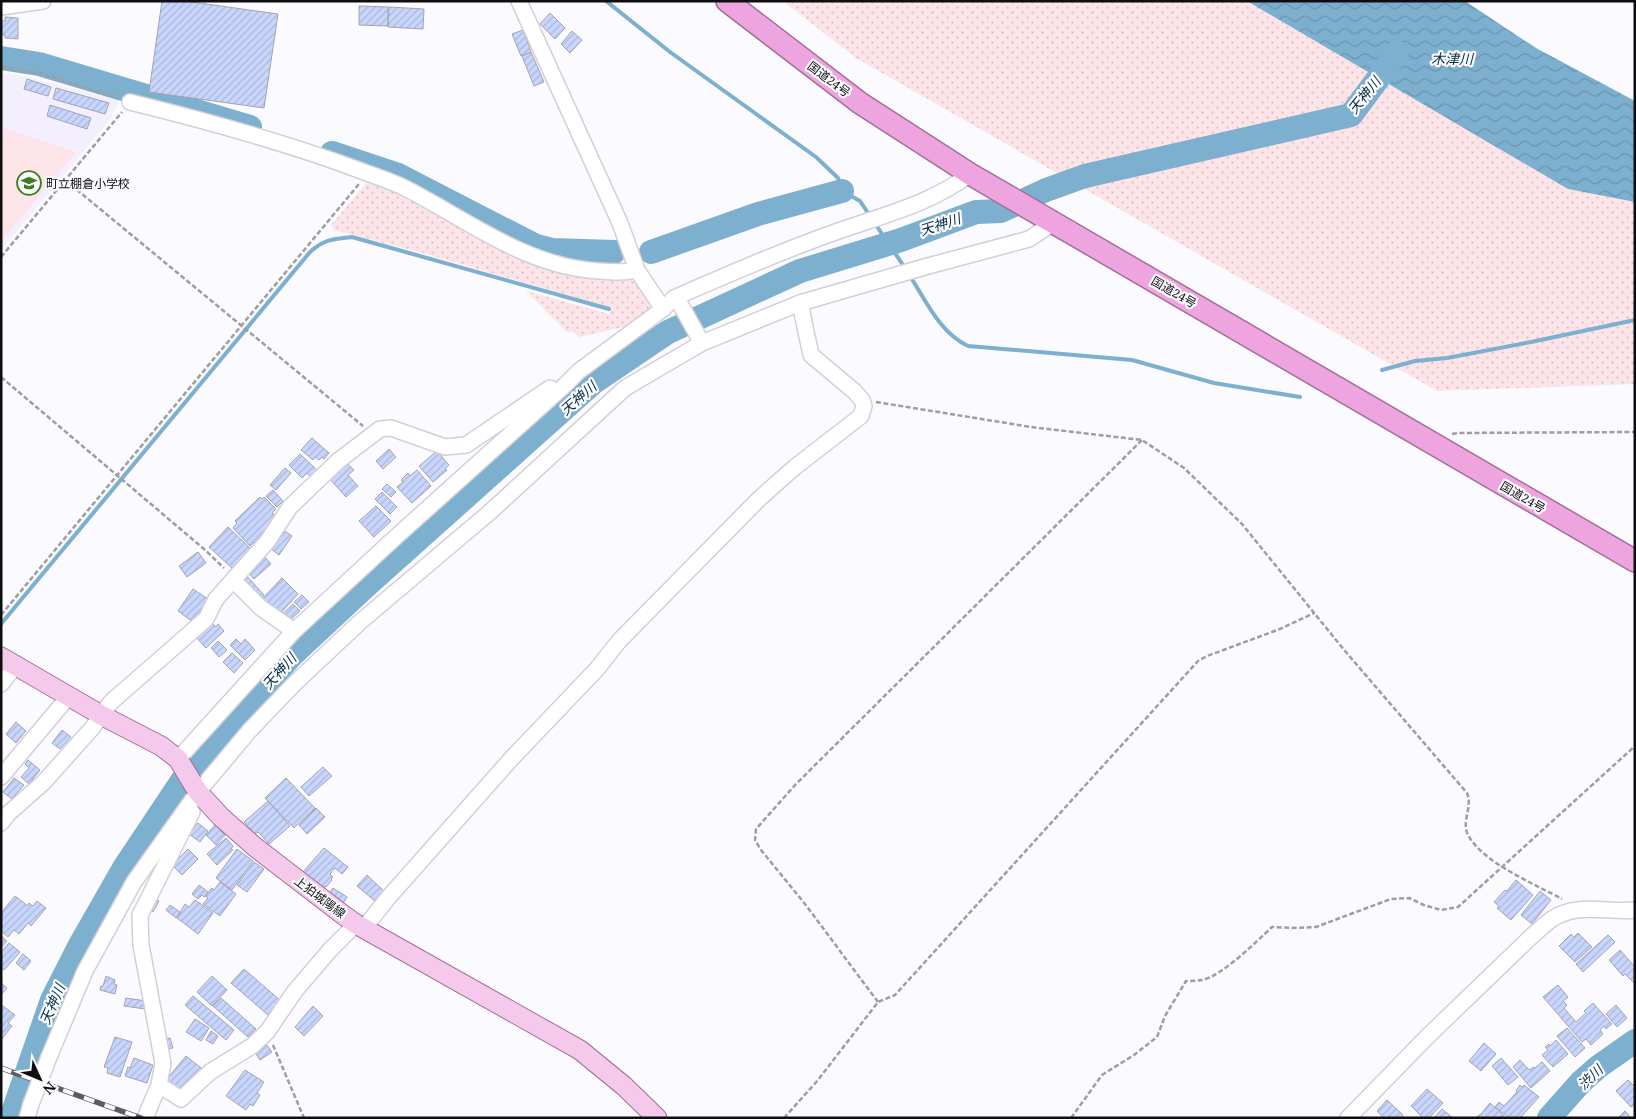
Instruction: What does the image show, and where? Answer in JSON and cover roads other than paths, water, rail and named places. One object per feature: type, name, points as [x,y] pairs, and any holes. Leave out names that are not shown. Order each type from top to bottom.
[{"type":"highway","name":"国道24号","points":[[727,1],[860,103],[970,174],[1635,561]]},
{"type":"main road","name":"上狛城陽線","points":[[9,661],[101,715],[161,746],[180,761],[196,787],[221,817],[255,847],[360,926],[580,1050],[624,1086],[657,1118]]},
{"type":"street","points":[[1,7],[43,1]]},
{"type":"street","points":[[519,1],[620,223],[637,270],[663,309]]},
{"type":"street","points":[[130,102],[234,129],[368,174],[404,188],[498,240],[550,263],[581,270],[625,272],[637,270]]},
{"type":"street","points":[[1,823],[9,813],[44,782],[93,727],[111,702],[206,619],[216,599],[268,542],[290,507],[338,461],[372,434],[380,429],[391,428],[445,447],[466,445],[562,380],[579,371],[677,300],[766,258],[904,208],[954,187],[970,174]]},
{"type":"street","points":[[29,1111],[48,1056],[86,971],[134,882],[196,787],[294,684],[360,622],[490,512],[625,388],[700,339],[800,303],[1029,239],[1053,223]]},
{"type":"street","points":[[677,300],[700,339]]},
{"type":"street","points":[[159,1085],[181,1099],[210,1072],[252,1046],[268,1032],[295,991],[330,950],[360,926],[388,898],[512,758],[596,669],[619,641],[759,498],[795,467],[861,416],[864,406],[862,400],[811,355],[800,303]]},
{"type":"street","points":[[180,761],[294,631],[579,371]]},
{"type":"street","points":[[234,578],[235,582],[261,608],[294,631]]},
{"type":"street","points":[[1,684],[9,661]]},
{"type":"street","points":[[1,777],[70,696]]},
{"type":"street","points":[[144,1118],[159,1085],[163,1063],[142,945],[140,915],[190,817],[196,787]]},
{"type":"street","points":[[1348,1118],[1428,1036],[1552,918],[1570,911],[1588,908],[1635,910]]},
{"type":"water","name":"木津川","points":[[1247,1],[1465,1],[1536,48],[1635,101],[1635,202],[1568,189]]},
{"type":"waterway","points":[[606,1],[670,52],[816,157],[838,178],[842,191],[860,201],[870,216]]},
{"type":"waterway","name":"天神川","points":[[11,1118],[52,1000],[80,945],[124,868],[182,781],[291,656],[366,586],[594,382],[668,332],[800,271],[901,240],[976,212],[1001,211],[1046,190],[1085,176],[1351,115],[1397,53]]},
{"type":"waterway","points":[[1,58],[39,64],[250,127]]},
{"type":"waterway","points":[[332,153],[398,175],[536,246],[552,250],[614,252]]},
{"type":"waterway","points":[[651,252],[758,214],[842,191]]},
{"type":"waterway","name":"天神川","points":[[874,222],[905,268]]},
{"type":"waterway","points":[[1,624],[310,252],[320,244],[334,239],[352,237],[609,309]]},
{"type":"waterway","points":[[910,276],[934,316],[949,333],[968,346],[1132,360],[1214,383],[1300,397]]},
{"type":"waterway","points":[[1382,370],[1415,361],[1447,358],[1635,320]]},
{"type":"waterway","name":"天神川","points":[[661,331],[668,332]]},
{"type":"waterway","name":"渋川","points":[[1549,1118],[1581,1082],[1598,1067],[1635,1041]]},
{"type":"railway","points":[[1,1068],[141,1118]]},
{"type":"place","name":"町立棚倉小学校","points":[[29,183]]}]
